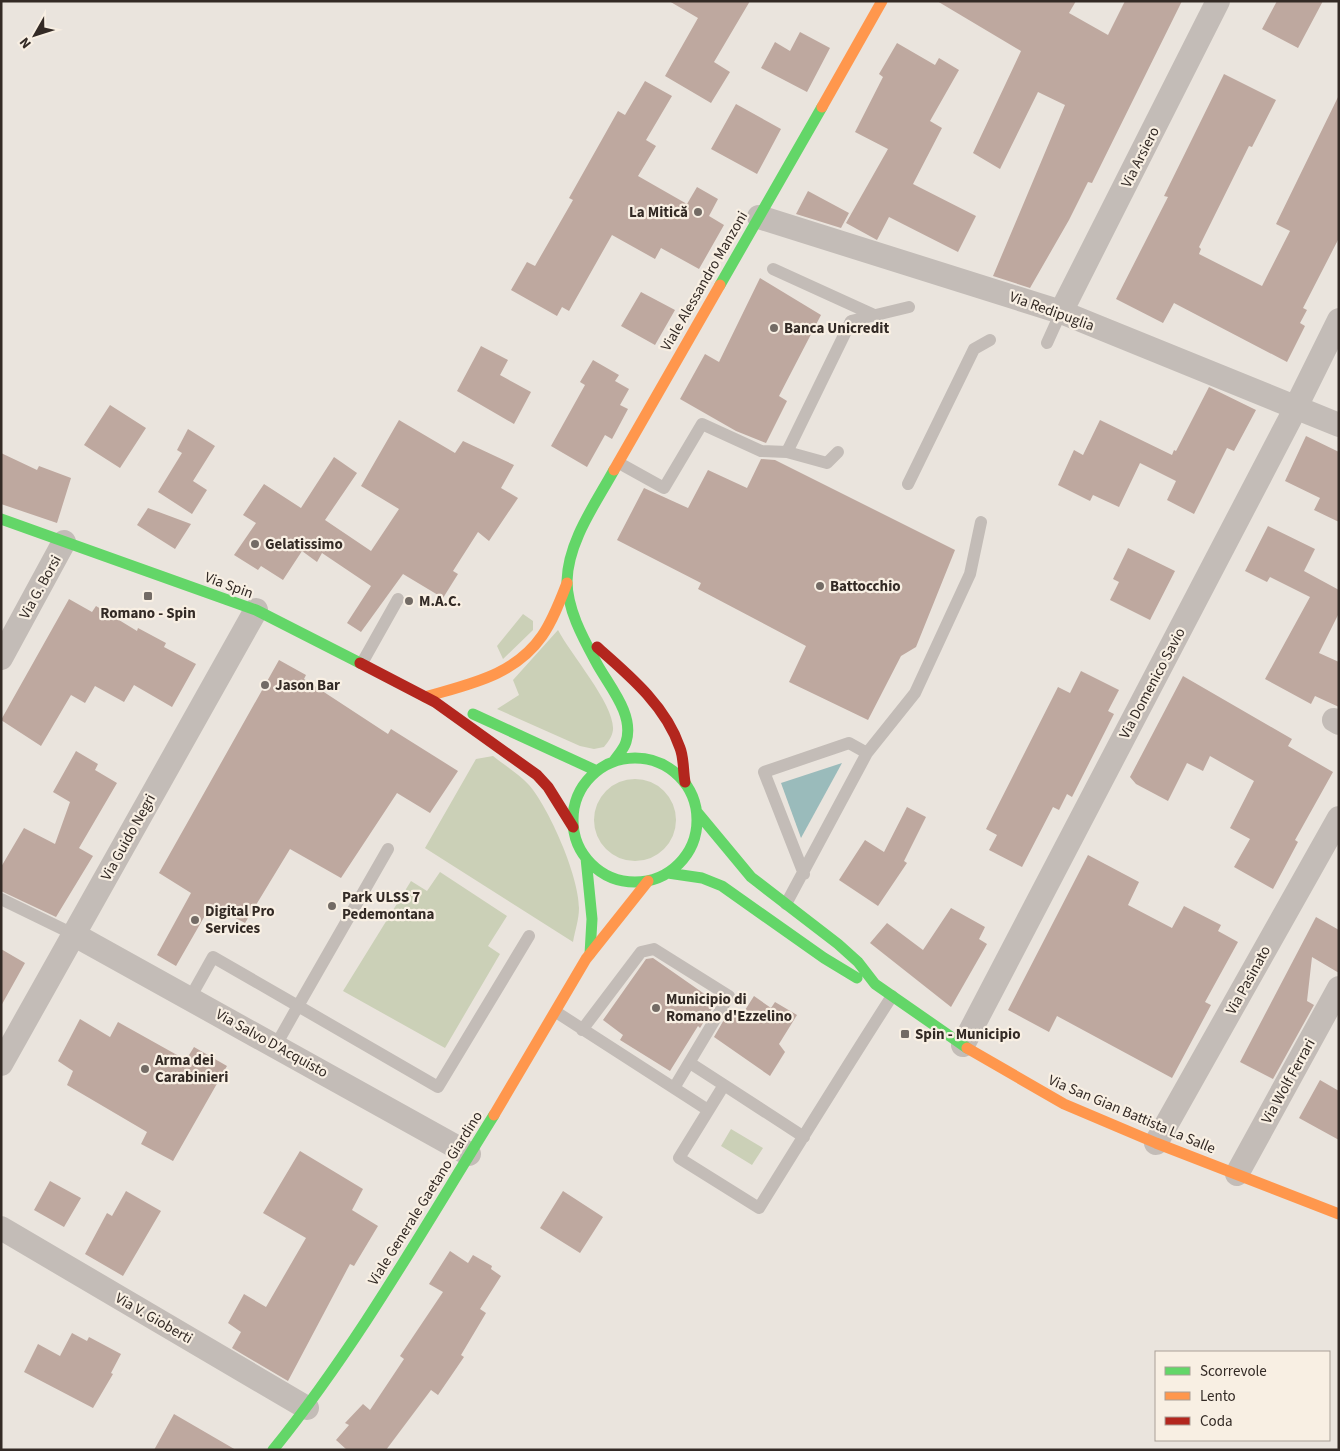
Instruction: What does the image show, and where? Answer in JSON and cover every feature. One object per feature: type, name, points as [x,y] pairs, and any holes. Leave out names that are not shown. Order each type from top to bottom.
[{"type":"main road","name":"Viale Alessandro Manzoni","points":[[430,700],[504,673],[518,664],[544,633],[567,583],[572,554],[583,528],[882,1]]},
{"type":"main road","name":"Via Spin","points":[[1,519],[256,610],[362,663],[430,700],[537,775],[548,788],[573,827]]},
{"type":"main road","name":"Viale Alessandro Manzoni","points":[[567,583],[573,609],[584,636],[592,655],[615,693],[626,724],[626,741],[614,761]]},
{"type":"main road","name":"Viale Alessandro Manzoni","points":[[584,636],[620,666],[669,724],[680,748],[685,782]]},
{"type":"main road","name":"Via Spin","points":[[430,700],[485,718],[597,770]]},
{"type":"main road","name":"Via Spin","points":[[633,758],[652,760],[670,769],[685,782],[697,812],[697,830],[692,847],[682,862],[668,873],[648,881],[631,883],[614,879],[598,870],[586,858],[575,838],[573,827],[574,806],[582,786],[597,770],[614,761],[633,758]]},
{"type":"main road","name":"Via San Gian Battista La Salle","points":[[697,812],[751,877],[858,962],[875,984]]},
{"type":"main road","name":"Viale Generale Gaetano Giardino","points":[[586,858],[592,906],[590,954]]},
{"type":"main road","name":"Via San Gian Battista La Salle","points":[[668,873],[702,878],[722,886],[848,974],[875,984],[962,1045],[1064,1104],[1156,1143],[1339,1214]]},
{"type":"main road","name":"Viale Generale Gaetano Giardino","points":[[273,1450],[307,1408],[357,1336],[590,954],[648,881]]},
{"type":"street","name":"Via Arsiero","points":[[1061,312],[1218,1]]},
{"type":"street","name":"Via Redipuglia","points":[[759,217],[1061,312],[1339,425]]},
{"type":"street","name":"Via Domenico Savio","points":[[962,1045],[1296,407],[1339,320]]},
{"type":"street","name":"Via G. Borsi","points":[[1,658],[64,542]]},
{"type":"street","name":"Via Guido Negri","points":[[1,1064],[256,610]]},
{"type":"street","name":"Via Pasinato","points":[[1156,1143],[1339,818]]},
{"type":"street","name":"Via Salvo D'Acquisto","points":[[73,934],[276,1045],[469,1154]]},
{"type":"street","name":"Via Wolf Ferrari","points":[[1237,1174],[1339,988]]},
{"type":"street","name":"Via V. Gioberti","points":[[1,1228],[307,1408]]},
{"type":"lane","points":[[773,268],[874,315]]},
{"type":"lane","points":[[787,452],[851,321],[909,307]]},
{"type":"lane","points":[[1047,343],[1061,312]]},
{"type":"lane","points":[[908,484],[974,349],[990,340]]},
{"type":"lane","points":[[619,463],[664,488],[702,424],[761,451],[787,452],[827,463],[838,452]]},
{"type":"lane","points":[[786,904],[804,874],[867,753],[915,693],[970,574],[981,522]]},
{"type":"lane","points":[[362,663],[398,599]]},
{"type":"lane","points":[[804,874],[764,772],[849,743],[867,753]]},
{"type":"lane","points":[[276,1045],[388,849]]},
{"type":"lane","points":[[1,899],[73,934]]},
{"type":"lane","points":[[190,998],[213,957],[438,1087],[529,936]]},
{"type":"lane","points":[[582,1030],[641,952],[654,949],[730,996],[674,1088]]},
{"type":"lane","points":[[724,1085],[679,1158],[759,1208],[892,996]]},
{"type":"lane","points":[[556,1012],[708,1110]]},
{"type":"lane","points":[[690,1062],[804,1137]]},
{"type":"green space","points":[[523,614],[533,621],[533,630],[503,659],[497,646]]},
{"type":"green space","points":[[558,630],[607,707],[612,720],[613,730],[611,737],[604,747],[594,749],[580,746],[497,709],[519,695],[513,680]]},
{"type":"green space","points":[[493,756],[529,785],[554,826],[568,861],[578,894],[579,912],[573,942],[425,848],[476,759]]},
{"type":"green space","points":[[627,779],[643,779],[658,785],[670,797],[676,812],[676,828],[670,843],[658,855],[643,861],[627,861],[612,855],[600,843],[594,828],[594,812],[600,797],[612,785]]},
{"type":"green space","points":[[440,872],[507,916],[488,946],[500,954],[445,1048],[343,991],[411,881],[427,891]]},
{"type":"green space","points":[[731,1129],[763,1148],[752,1165],[721,1146]]},
{"type":"water","points":[[842,763],[801,838],[781,783]]},
{"type":"building","points":[[669,1],[750,1],[714,62],[730,72],[711,103],[665,76],[698,18]]},
{"type":"building","points":[[937,1],[1076,1],[1069,13],[1108,35],[1125,1],[1182,1],[1092,183],[1088,182],[1069,220],[1030,288],[993,276],[1065,105],[1038,92],[1000,169],[973,153],[1021,51]]},
{"type":"building","points":[[1277,1],[1323,1],[1298,48],[1262,29]]},
{"type":"building","points":[[800,32],[830,48],[807,92],[761,68],[775,42],[790,51]]},
{"type":"building","points":[[897,43],[935,65],[939,58],[959,70],[930,121],[942,128],[913,184],[976,216],[958,252],[889,217],[877,240],[846,223],[888,149],[855,132],[883,77],[879,74]]},
{"type":"building","points":[[1224,74],[1276,100],[1252,147],[1249,146],[1199,247],[1201,249],[1199,254],[1262,286],[1290,231],[1276,224],[1339,95],[1339,238],[1303,308],[1307,310],[1300,323],[1305,326],[1287,362],[1174,303],[1163,323],[1116,299],[1168,197],[1164,196]]},
{"type":"building","points":[[645,81],[672,96],[646,140],[656,146],[638,176],[687,204],[697,187],[718,199],[709,216],[724,225],[699,269],[661,248],[655,259],[612,235],[569,311],[562,307],[557,316],[511,290],[527,262],[535,266],[573,200],[569,198],[618,111],[625,115]]},
{"type":"building","points":[[736,104],[781,129],[757,174],[711,149]]},
{"type":"building","points":[[808,191],[849,213],[841,228],[796,214]]},
{"type":"building","points":[[760,278],[821,315],[779,396],[787,401],[766,443],[736,431],[680,399],[705,354],[719,362]]},
{"type":"building","points":[[641,292],[675,310],[655,345],[621,326]]},
{"type":"building","points":[[481,346],[508,360],[500,375],[531,392],[514,424],[457,391]]},
{"type":"building","points":[[593,360],[619,375],[615,381],[629,389],[620,405],[628,409],[612,439],[605,435],[587,467],[551,446],[585,385],[580,382]]},
{"type":"building","points":[[1209,387],[1256,410],[1234,451],[1227,448],[1194,514],[1167,500],[1176,481],[1140,463],[1119,507],[1093,495],[1090,501],[1058,485],[1074,450],[1083,455],[1100,420],[1172,455],[1174,450],[1176,451]]},
{"type":"building","points":[[110,405],[146,428],[120,468],[84,445]]},
{"type":"building","points":[[399,420],[455,453],[463,441],[514,465],[501,488],[518,498],[489,541],[478,532],[453,571],[458,574],[443,598],[403,574],[361,632],[347,623],[371,586],[322,553],[317,562],[302,551],[283,580],[261,566],[258,570],[234,555],[256,523],[243,515],[264,484],[301,508],[334,457],[357,473],[325,520],[371,551],[399,509],[361,486]]},
{"type":"building","points":[[188,429],[215,446],[193,481],[207,490],[192,514],[158,492],[182,453],[177,450]]},
{"type":"building","points":[[1306,436],[1339,452],[1339,522],[1314,510],[1320,498],[1285,481]]},
{"type":"building","points":[[1,453],[37,470],[39,466],[71,478],[57,523],[1,504]]},
{"type":"building","name":"Battocchio","points":[[761,459],[775,460],[955,550],[916,647],[901,656],[868,720],[789,682],[806,646],[698,589],[701,583],[617,540],[644,488],[688,508],[708,470],[747,488]]},
{"type":"building","points":[[148,508],[191,524],[175,549],[137,525]]},
{"type":"building","points":[[1268,526],[1315,549],[1304,571],[1339,590],[1339,613],[1319,653],[1339,662],[1339,707],[1315,696],[1311,704],[1265,679],[1310,597],[1270,577],[1267,582],[1245,571]]},
{"type":"building","points":[[1128,548],[1175,571],[1150,620],[1110,600],[1119,582],[1113,579]]},
{"type":"building","points":[[69,599],[92,612],[96,606],[137,631],[138,628],[166,643],[164,647],[196,664],[172,707],[134,685],[124,702],[95,686],[85,703],[71,695],[41,746],[1,720]]},
{"type":"building","points":[[279,660],[306,675],[304,679],[388,734],[391,729],[458,771],[430,813],[397,793],[341,878],[290,849],[245,923],[211,905],[176,966],[157,955],[191,893],[159,873]]},
{"type":"building","points":[[1081,671],[1119,690],[1108,711],[1114,714],[1072,797],[1067,794],[1059,810],[1053,807],[1022,867],[989,850],[997,835],[986,829],[1058,687],[1070,693]]},
{"type":"building","points":[[1183,676],[1292,739],[1288,746],[1333,772],[1295,840],[1298,842],[1273,889],[1234,867],[1250,839],[1230,828],[1254,781],[1210,756],[1203,771],[1187,763],[1168,801],[1136,784],[1130,777]]},
{"type":"building","points":[[76,751],[98,764],[95,770],[117,783],[79,848],[93,856],[56,917],[1,891],[1,867],[24,828],[55,844],[70,802],[53,792]]},
{"type":"building","points":[[907,807],[926,817],[904,861],[907,863],[878,906],[839,880],[865,840],[884,852]]},
{"type":"building","points":[[1088,855],[1139,882],[1128,905],[1172,928],[1184,906],[1221,925],[1218,931],[1238,942],[1205,1002],[1211,1005],[1172,1078],[1057,1016],[1049,1032],[1008,1010]]},
{"type":"building","points":[[951,908],[985,927],[979,939],[987,944],[951,1007],[870,943],[887,923],[923,950]]},
{"type":"building","points":[[1316,917],[1339,930],[1339,973],[1312,957],[1307,1001],[1314,1005],[1273,1079],[1240,1062]]},
{"type":"building","points":[[1,949],[25,963],[1,1006]]},
{"type":"building","name":"Municipio di Romano d'Ezzelino","points":[[653,958],[716,1002],[700,1028],[698,1026],[670,1071],[620,1040],[623,1035],[603,1020],[646,959]]},
{"type":"building","points":[[754,996],[771,1008],[775,1002],[797,1015],[779,1044],[785,1052],[770,1076],[714,1037],[729,1011],[740,1018]]},
{"type":"building","points":[[80,1019],[110,1037],[118,1022],[186,1060],[194,1047],[227,1066],[173,1161],[141,1144],[147,1132],[67,1085],[73,1071],[58,1061]]},
{"type":"building","points":[[1320,1080],[1339,1091],[1339,1140],[1299,1118]]},
{"type":"building","points":[[300,1151],[363,1189],[352,1210],[378,1226],[354,1266],[350,1264],[288,1381],[232,1348],[241,1332],[228,1323],[244,1294],[266,1307],[306,1238],[263,1213]]},
{"type":"building","points":[[50,1181],[81,1198],[64,1227],[34,1210]]},
{"type":"building","points":[[126,1191],[161,1211],[123,1276],[85,1254],[107,1213],[112,1216]]},
{"type":"building","points":[[563,1191],[603,1217],[580,1253],[540,1228]]},
{"type":"building","points":[[450,1251],[468,1263],[473,1255],[492,1266],[491,1269],[501,1276],[480,1309],[486,1313],[461,1355],[464,1357],[438,1395],[431,1390],[386,1450],[347,1450],[336,1440],[349,1425],[345,1423],[363,1404],[370,1410],[404,1359],[400,1356],[443,1292],[429,1284]]},
{"type":"building","points":[[72,1333],[87,1341],[89,1337],[121,1354],[111,1373],[113,1374],[93,1408],[24,1372],[38,1344],[60,1356]]},
{"type":"building","points":[[174,1414],[236,1450],[154,1450]]},
{"type":"traffic: fast","points":[[720,285],[822,107]]},
{"type":"traffic: fast","points":[[614,470],[591,509],[572,551],[567,581],[570,602],[577,623],[596,662],[619,700],[627,721],[626,742],[614,761]]},
{"type":"traffic: fast","points":[[1,519],[256,610],[360,663]]},
{"type":"traffic: fast","points":[[473,714],[597,771]]},
{"type":"traffic: fast","points":[[635,758],[659,763],[679,776],[692,796],[697,820],[692,844],[679,864],[659,877],[635,882],[611,877],[591,864],[578,844],[573,820],[578,796],[591,776],[611,763],[635,758]]},
{"type":"traffic: fast","points":[[697,812],[751,877],[838,944],[858,962],[875,984],[967,1048]]},
{"type":"traffic: fast","points":[[586,858],[592,919],[590,954]]},
{"type":"traffic: fast","points":[[668,873],[702,878],[722,886],[824,958],[857,978]]},
{"type":"traffic: fast","points":[[273,1450],[333,1370],[361,1328],[494,1115]]},
{"type":"traffic: slow","points":[[822,107],[882,1]]},
{"type":"traffic: slow","points":[[614,470],[720,285]]},
{"type":"traffic: slow","points":[[425,697],[474,683],[518,661],[531,650],[546,630],[567,583]]},
{"type":"traffic: slow","points":[[494,1115],[586,959],[648,881]]},
{"type":"traffic: slow","points":[[967,1048],[1064,1104],[1156,1143],[1339,1214]]},
{"type":"traffic: jam","points":[[597,647],[634,680],[666,718],[681,752],[685,782]]},
{"type":"traffic: jam","points":[[360,663],[435,702],[537,775],[548,787],[573,827]]},
{"type":"place","name":"La Mitică","points":[[698,212]]},
{"type":"place","name":"Banca Unicredit","points":[[774,328]]},
{"type":"place","name":"Gelatissimo","points":[[255,544]]},
{"type":"place","name":"Battocchio","points":[[820,586]]},
{"type":"place","name":"Romano - Spin","points":[[148,596]]},
{"type":"place","name":"M.A.C.","points":[[409,601]]},
{"type":"place","name":"Jason Bar","points":[[265,685]]},
{"type":"place","name":"Park ULSS 7 Pedemontana","points":[[332,906]]},
{"type":"place","name":"Digital Pro Services","points":[[195,920]]},
{"type":"place","name":"Municipio di Romano d'Ezzelino","points":[[656,1008]]},
{"type":"place","name":"Spin - Municipio","points":[[905,1034]]},
{"type":"place","name":"Arma dei Carabinieri","points":[[145,1069]]}]
